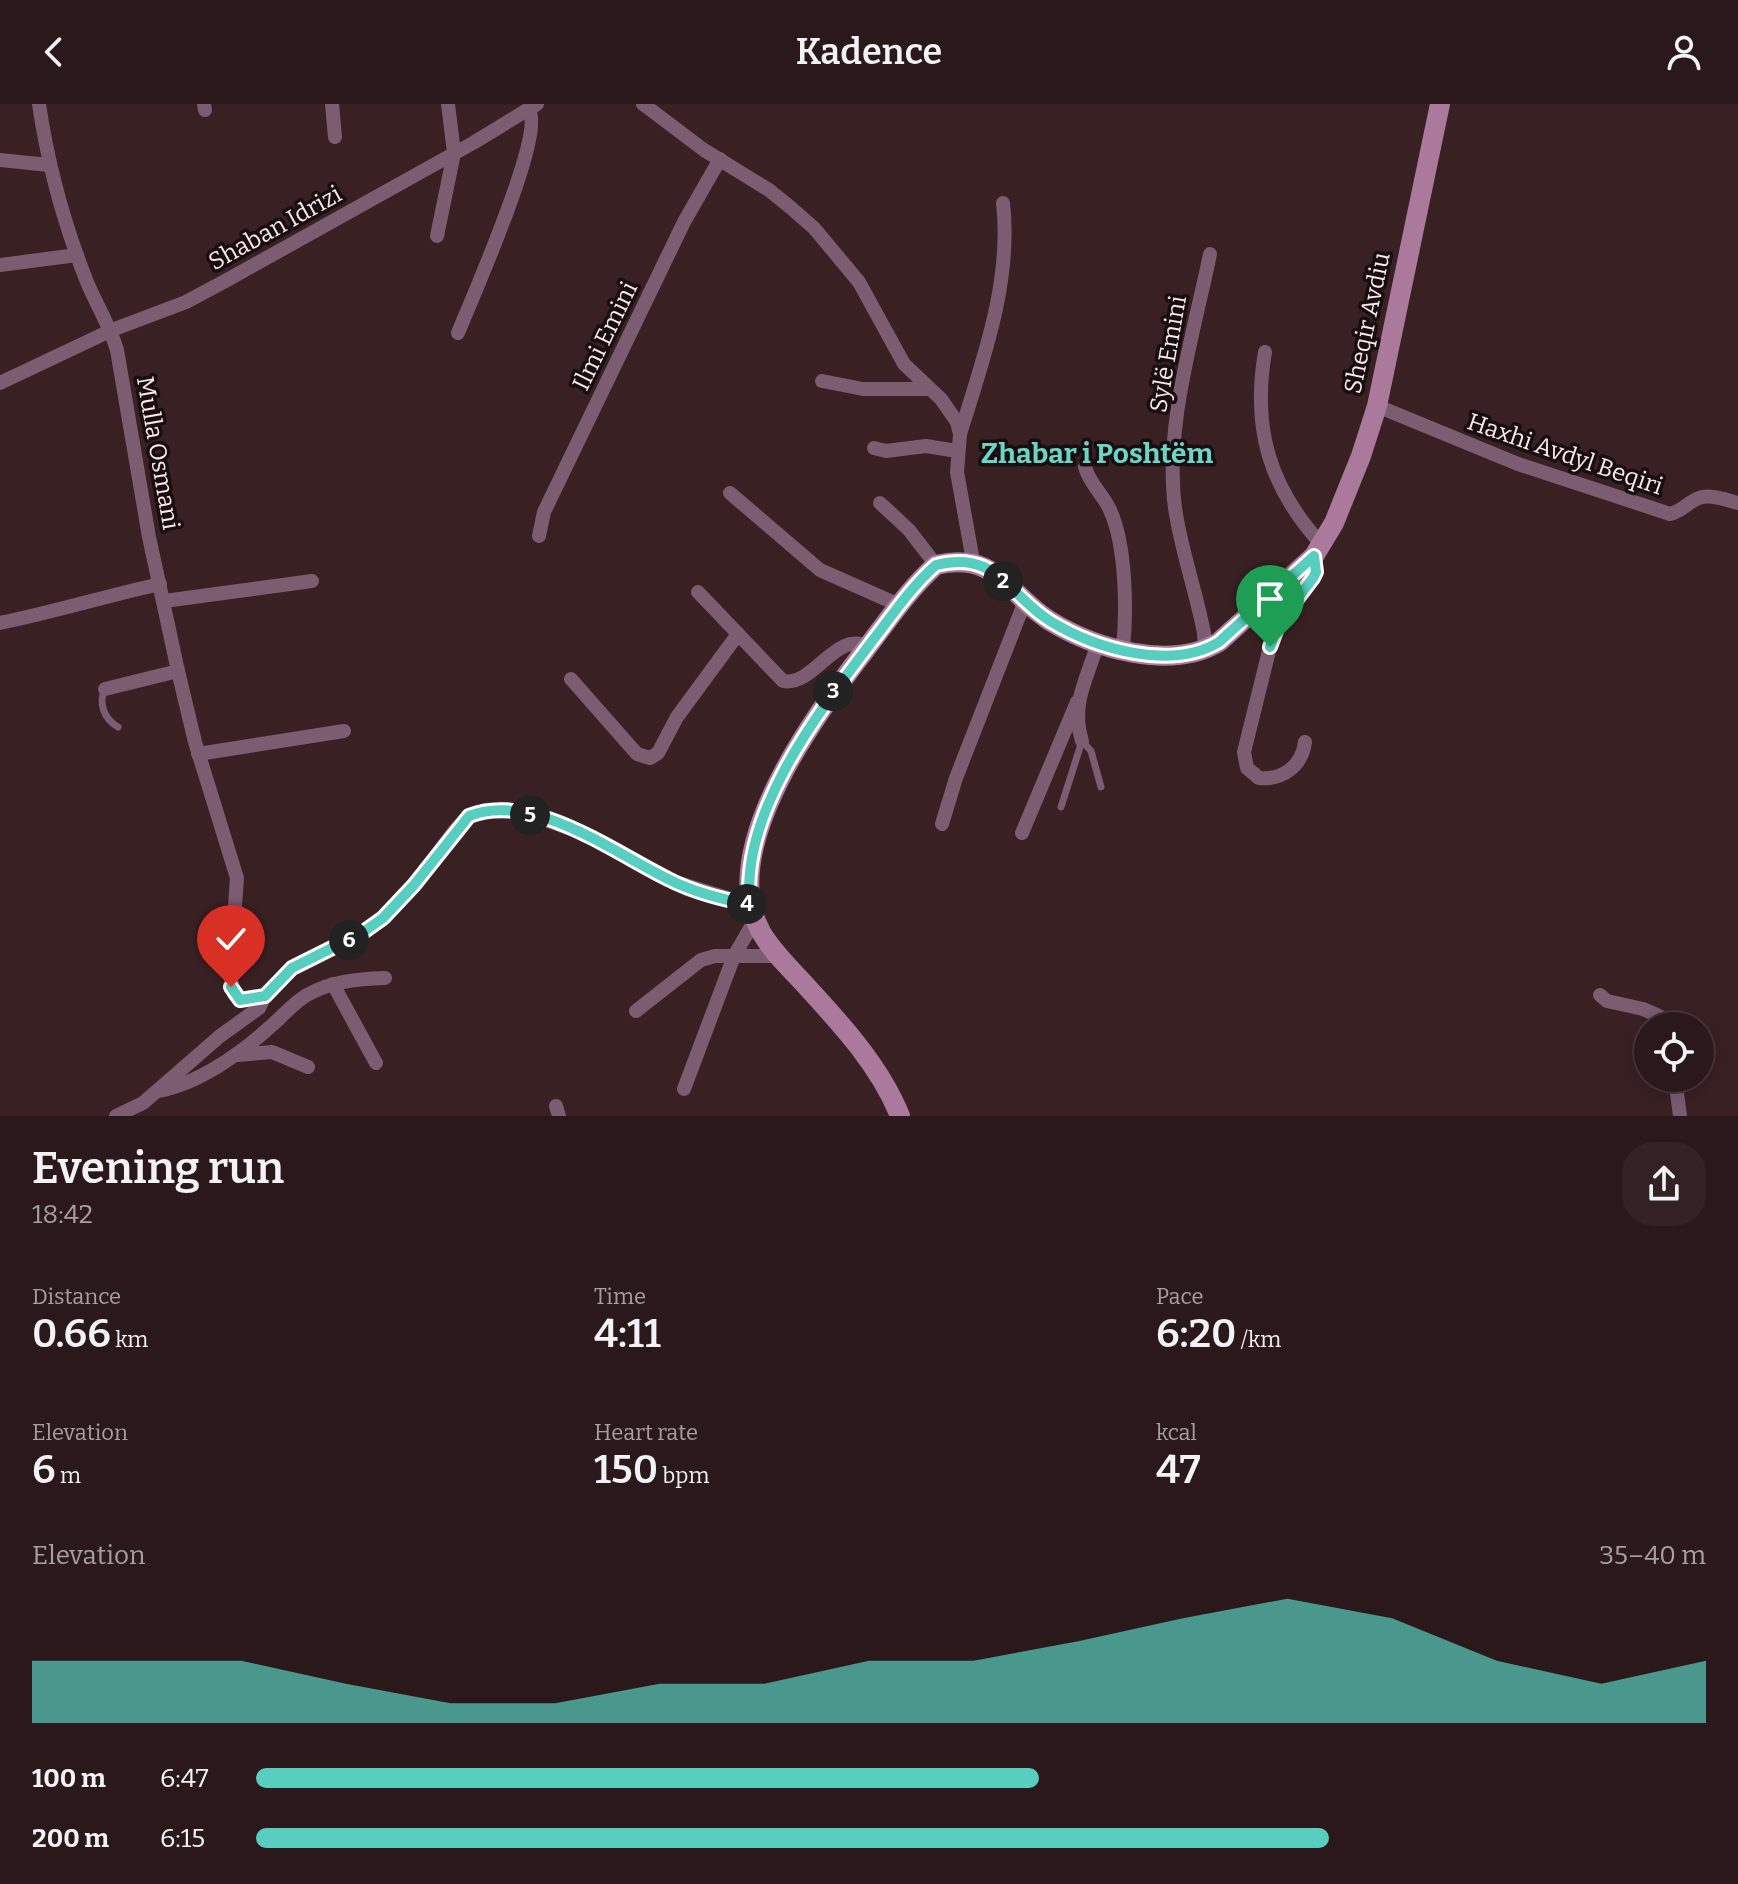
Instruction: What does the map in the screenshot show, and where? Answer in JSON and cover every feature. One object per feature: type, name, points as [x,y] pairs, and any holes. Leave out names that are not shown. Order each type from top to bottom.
[{"type":"street","name":"Mulla Osmani","points":[[39,104],[49,165],[77,255],[95,301],[112,330],[178,671],[200,760],[237,878],[230,960],[231,987],[240,1000],[265,996]]},
{"type":"street","points":[[332,104],[335,137]]},
{"type":"street","points":[[437,236],[454,153],[448,104]]},
{"type":"street","points":[[643,104],[769,190],[814,228],[859,282],[904,364],[948,407],[960,434]]},
{"type":"street","name":"Sheqir Avdiu","points":[[1305,742],[1301,758],[1281,775],[1259,778],[1247,768],[1244,752],[1270,647],[1279,623],[1316,572],[1318,550],[1361,456],[1377,406],[1440,104]]},
{"type":"street","name":"Shaban Idrizi","points":[[0,383],[112,330],[200,295],[533,107],[534,122],[526,156],[458,333]]},
{"type":"street","name":"Ilmi Emini","points":[[539,536],[544,512],[684,222],[720,159]]},
{"type":"street","points":[[0,160],[49,165]]},
{"type":"street","points":[[684,1089],[752,912],[750,866],[763,821],[785,767],[822,706],[899,605],[936,565],[973,561],[963,515],[957,451],[1000,287],[1006,233],[1003,203]]},
{"type":"street","name":"Sylë Emini","points":[[1205,651],[1204,633],[1175,507],[1174,467],[1178,416],[1210,254]]},
{"type":"street","points":[[0,265],[77,255]]},
{"type":"street","points":[[1265,352],[1260,415],[1265,450],[1318,550]]},
{"type":"street","points":[[822,381],[863,389],[928,389]]},
{"type":"street","name":"Haxhi Avdyl Beqiri","points":[[1377,406],[1518,464],[1670,514],[1705,496],[1738,503]]},
{"type":"street","points":[[874,448],[886,451],[926,446],[957,451]]},
{"type":"street","points":[[1085,467],[1092,486],[1112,513],[1120,544],[1123,648]]},
{"type":"street","points":[[730,493],[820,570],[899,605]]},
{"type":"street","points":[[880,503],[909,530],[936,565]]},
{"type":"street","name":"Sheqir Avdiu","points":[[973,561],[1000,577],[1050,620],[1098,642],[1179,657],[1205,651],[1238,628],[1318,550]]},
{"type":"street","points":[[164,601],[312,581]]},
{"type":"street","points":[[0,623],[61,611],[97,598],[160,584]]},
{"type":"street","points":[[698,592],[788,683],[804,677],[840,649],[853,643],[868,647]]},
{"type":"street","points":[[942,824],[960,766],[1025,601]]},
{"type":"street","points":[[571,679],[637,754],[650,758],[658,753],[677,717],[738,634]]},
{"type":"street","points":[[1022,833],[1077,702],[1098,642]]},
{"type":"street","points":[[105,689],[178,671]]},
{"type":"street","points":[[1077,702],[1082,741]]},
{"type":"street","points":[[200,760],[291,747],[339,736]]},
{"type":"street","points":[[116,1116],[143,1103],[220,1036],[259,1008],[265,996],[292,968],[362,933],[383,918],[414,885],[469,816],[485,810],[506,809],[585,834],[669,880],[752,912],[778,956],[871,1064],[900,1116]]},
{"type":"street","points":[[636,1011],[689,966],[715,956],[778,956]]},
{"type":"street","points":[[158,1091],[175,1088],[230,1057],[272,1026],[294,1004],[333,984],[385,978]]},
{"type":"street","points":[[333,984],[376,1063]]},
{"type":"street","points":[[1600,995],[1607,1001],[1645,1012]]},
{"type":"street","points":[[230,1057],[272,1052],[308,1067]]},
{"type":"street","points":[[1677,1092],[1680,1116]]},
{"type":"lane","points":[[105,689],[101,704],[110,722],[118,727]]},
{"type":"lane","points":[[1082,741],[1091,751],[1101,787]]},
{"type":"lane","points":[[1061,807],[1082,741]]},
{"type":"district","name":"Zhabar i Poshtëm","points":[[1097,453]]},
{"type":"route","points":[[231,987],[240,1000],[262,994],[265,996],[292,968],[362,933],[393,908],[469,816],[485,810],[506,809],[531,815],[585,834],[669,880],[715,897],[750,905],[750,866],[763,821],[801,737],[899,605],[936,565],[973,561],[1000,577],[1050,620],[1076,633],[1123,648],[1179,657],[1205,651],[1238,628],[1314,556],[1316,572],[1279,623],[1270,647]]}]
